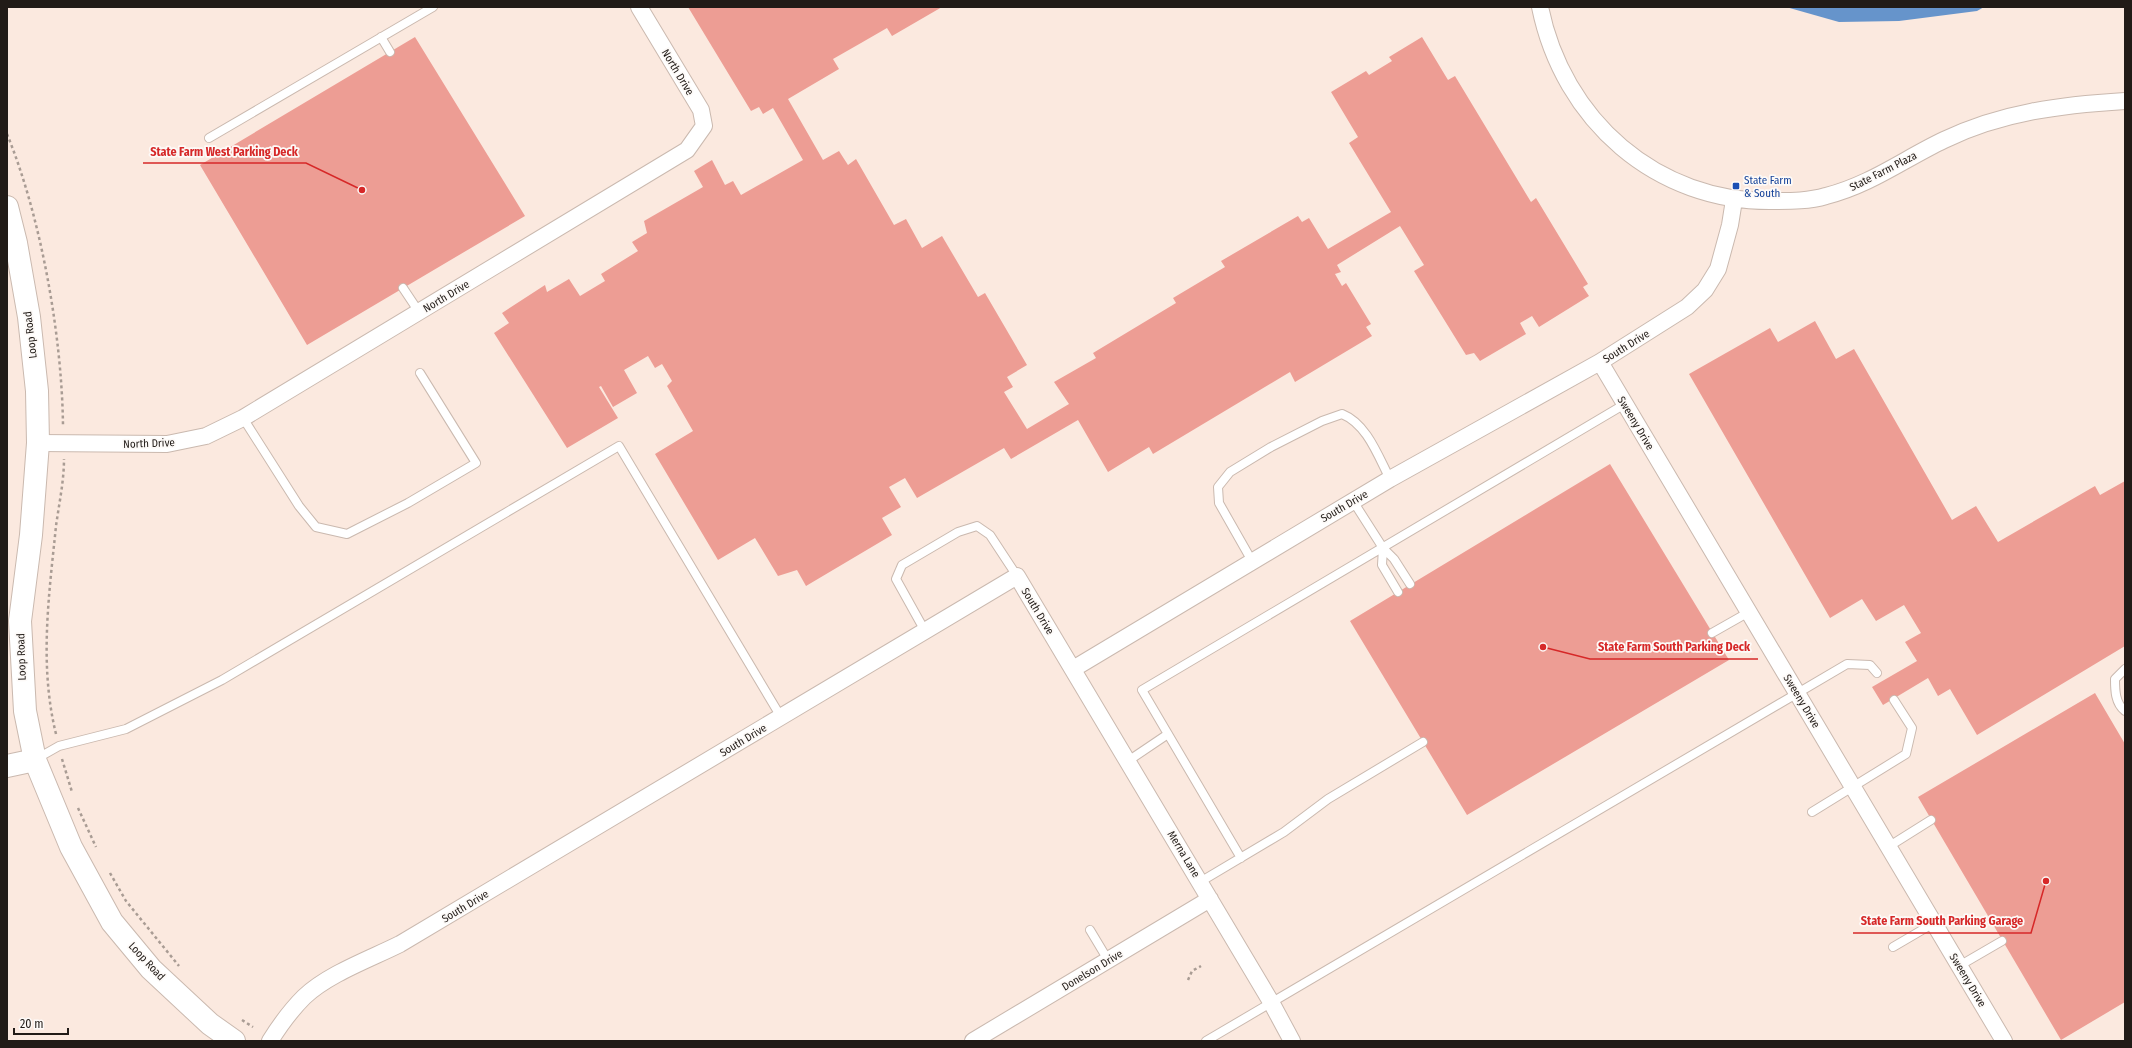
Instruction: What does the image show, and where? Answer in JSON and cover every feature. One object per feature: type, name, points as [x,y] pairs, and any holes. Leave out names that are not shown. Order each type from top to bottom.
[{"type":"street","name":"North Drive","points":[[38,443],[167,444],[206,436],[243,418],[687,150],[704,126],[701,110],[639,7]]},
{"type":"street","name":"State Farm Plaza","points":[[1540,7],[1544,26],[1558,66],[1572,91],[1604,132],[1625,151],[1664,178],[1700,192],[1734,200],[1799,201],[1825,197],[1868,182],[1921,152],[1984,123],[2046,108],[2125,101]]},
{"type":"street","name":"South Drive","points":[[270,1041],[284,1019],[304,997],[323,982],[400,944],[1017,576],[1073,669],[1390,479],[1600,362],[1687,307],[1705,290],[1718,268],[1730,225],[1734,200]]},
{"type":"street","name":"Loop Road","points":[[7,207],[16,243],[29,317],[37,391],[38,443],[31,535],[20,621],[24,711],[35,760],[70,847],[112,922],[151,969],[210,1024],[234,1041]]},
{"type":"street","name":"Sweeny Drive","points":[[1600,362],[2004,1041]]},
{"type":"street","name":"Merna Lane","points":[[1073,669],[1271,1002],[1292,1041]]},
{"type":"street","points":[[7,766],[35,760]]},
{"type":"street","name":"Donelson Drive","points":[[973,1041],[1210,899]]},
{"type":"lane","points":[[209,138],[433,7]]},
{"type":"lane","points":[[381,37],[390,52]]},
{"type":"lane","points":[[404,288],[419,312]]},
{"type":"lane","points":[[243,418],[316,527],[347,534],[408,503],[476,463],[420,373]]},
{"type":"lane","points":[[1241,858],[1142,690],[1625,404]]},
{"type":"lane","points":[[1252,561],[1219,503],[1218,488],[1230,472],[1270,447],[1322,421],[1342,414],[1352,418],[1364,432],[1390,479]]},
{"type":"lane","points":[[35,760],[59,746],[126,729],[222,680],[618,446],[781,717]]},
{"type":"lane","points":[[1353,502],[1383,548],[1394,558],[1410,584]]},
{"type":"lane","points":[[925,631],[896,579],[902,565],[958,532],[978,526],[990,535],[1017,576]]},
{"type":"lane","points":[[1383,548],[1382,565],[1398,592]]},
{"type":"lane","points":[[1712,634],[1749,612]]},
{"type":"lane","points":[[1211,1040],[1271,1002],[1772,706],[1798,693],[1847,664],[1870,665],[1877,673]]},
{"type":"lane","points":[[2125,669],[2115,679],[2114,692],[2122,708],[2125,710]]},
{"type":"lane","points":[[1812,812],[1906,754],[1912,728],[1894,700]]},
{"type":"lane","points":[[1128,761],[1168,734]]},
{"type":"lane","points":[[1200,882],[1284,832],[1328,799],[1423,742]]},
{"type":"lane","points":[[1888,848],[1931,820]]},
{"type":"lane","points":[[1893,947],[1934,923]]},
{"type":"lane","points":[[1090,930],[1108,960]]},
{"type":"lane","points":[[1959,966],[2002,941]]},
{"type":"path","points":[[7,134],[24,182],[39,240],[52,309],[60,374],[64,462],[47,602],[46,651],[52,717],[72,794]]},
{"type":"path","points":[[76,802],[98,851]]},
{"type":"path","points":[[108,870],[126,901],[169,955],[180,966]]},
{"type":"path","points":[[1188,980],[1192,971],[1201,966]]},
{"type":"path","points":[[236,1016],[253,1027]]},
{"type":"water","points":[[1786,7],[1984,7],[1977,11],[1899,21],[1839,22]]},
{"type":"building","points":[[688,7],[942,7],[892,36],[887,28],[833,59],[839,69],[788,99],[823,160],[839,151],[848,165],[856,159],[894,225],[906,219],[922,248],[942,236],[978,297],[985,293],[1027,365],[1007,377],[1013,387],[1004,392],[1027,429],[1069,404],[1054,382],[1096,358],[1093,353],[1176,303],[1173,298],[1225,267],[1221,261],[1298,216],[1302,222],[1309,218],[1328,249],[1391,212],[1349,143],[1358,137],[1331,92],[1366,71],[1369,75],[1392,61],[1389,57],[1422,37],[1448,80],[1455,76],[1531,202],[1536,198],[1588,284],[1583,287],[1589,296],[1539,327],[1532,316],[1520,323],[1526,334],[1480,361],[1474,353],[1466,355],[1414,271],[1424,265],[1400,226],[1337,265],[1341,272],[1335,274],[1342,286],[1346,283],[1371,324],[1366,327],[1372,336],[1295,382],[1290,372],[1153,454],[1149,447],[1108,472],[1078,420],[1011,459],[1004,448],[917,498],[905,478],[889,487],[901,507],[882,518],[892,535],[806,586],[797,570],[778,576],[755,538],[718,560],[655,454],[693,431],[667,386],[672,381],[662,364],[655,368],[648,356],[624,370],[637,393],[613,407],[601,386],[599,387],[618,418],[567,448],[494,333],[509,323],[502,313],[545,285],[547,292],[569,279],[580,296],[605,281],[601,274],[638,251],[632,242],[647,233],[644,221],[703,187],[694,171],[712,160],[725,185],[733,181],[741,195],[803,160],[773,108],[763,114],[759,107],[751,111]]},
{"type":"building","points":[[415,37],[525,216],[307,345],[200,165]]},
{"type":"building","points":[[1815,321],[1836,359],[1854,349],[1952,520],[1976,506],[1998,542],[2095,486],[2100,495],[2125,481],[2125,646],[1977,735],[1950,689],[1938,696],[1928,678],[1883,705],[1872,687],[1917,661],[1905,642],[1921,633],[1904,605],[1876,621],[1862,599],[1830,618],[1689,374],[1770,328],[1778,342]]},
{"type":"building","points":[[1610,464],[1729,660],[1467,815],[1350,621]]},
{"type":"building","points":[[2095,693],[2125,744],[2125,1002],[2061,1040],[1918,797]]},
{"type":"place","name":"State Farm & South","points":[[1736,186]]},
{"type":"place","name":"State Farm West Parking Deck","points":[[362,190]]},
{"type":"place","name":"State Farm South Parking Deck","points":[[1543,647]]},
{"type":"place","name":"State Farm South Parking Garage","points":[[2046,881]]}]
